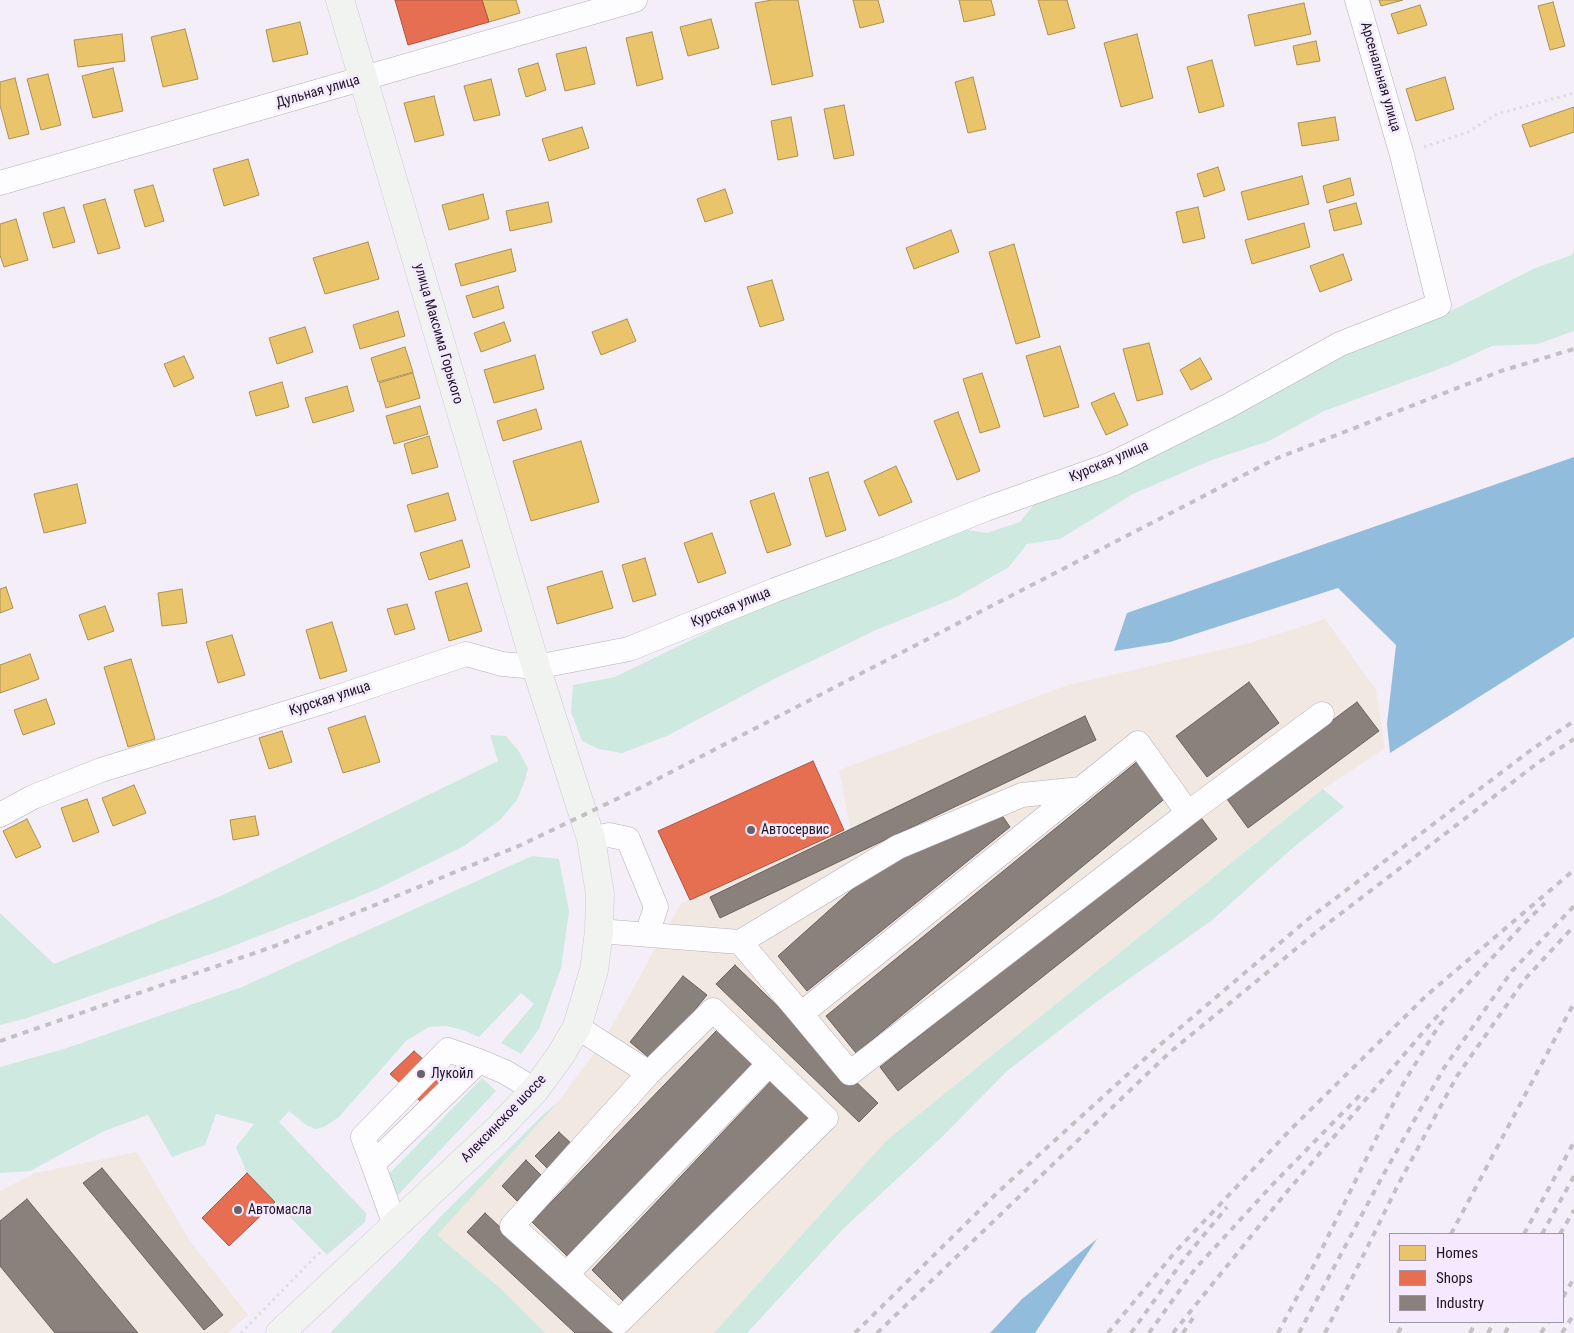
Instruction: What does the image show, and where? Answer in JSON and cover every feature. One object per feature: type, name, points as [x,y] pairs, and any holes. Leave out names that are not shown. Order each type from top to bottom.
[{"type":"main road","name":"улица Максима Горького","points":[[340,0],[536,668]]},
{"type":"main road","name":"Алексинское шоссе","points":[[280,1333],[498,1129],[535,1090],[560,1056],[577,1027],[594,970],[599,931],[600,894],[591,839],[536,668]]},
{"type":"street","name":"Дульная улица","points":[[0,183],[363,80],[635,0]]},
{"type":"street","name":"Арсенальная улица","points":[[1357,0],[1402,155],[1439,305]]},
{"type":"street","name":"Курская улица","points":[[0,815],[33,796],[101,770],[329,700],[466,654],[502,664],[536,668],[629,649],[986,508],[1112,464],[1228,406],[1340,344],[1439,305]]},
{"type":"street","points":[[740,942],[850,1073],[1188,813],[1322,714]]},
{"type":"street","points":[[801,1014],[1138,743],[1188,813]]},
{"type":"street","points":[[599,931],[740,942],[898,847],[1022,795],[1081,789]]},
{"type":"street","points":[[591,839],[609,835],[628,839],[656,907],[647,934]]},
{"type":"street","points":[[713,1010],[769,1064],[826,1118],[619,1322],[512,1226],[649,1073],[713,1010]]},
{"type":"street","points":[[577,1027],[649,1073]]},
{"type":"street","points":[[395,1225],[373,1164],[479,1061],[505,1072],[535,1090]]},
{"type":"street","points":[[566,1274],[769,1064]]},
{"type":"path","points":[[1402,155],[1468,132],[1497,114],[1574,93]]},
{"type":"path","points":[[241,1333],[315,1257],[366,1214]]},
{"type":"shaded area","points":[[1325,619],[1376,690],[1385,748],[1323,789],[887,1140],[714,1333],[545,1333],[502,1290],[436,1235],[559,1101],[607,1035],[681,903],[850,828],[839,770],[1068,685],[1250,643]]},
{"type":"shaded area","points":[[137,1152],[190,1241],[248,1315],[228,1333],[0,1333],[0,1191],[35,1173]]},
{"type":"green space","points":[[1574,249],[1574,331],[1538,344],[1492,346],[1450,365],[1324,411],[1269,441],[1212,460],[1133,494],[1060,539],[1027,544],[1009,567],[955,598],[876,630],[772,680],[667,736],[622,753],[599,749],[582,741],[571,712],[573,685],[615,677],[749,612],[968,530],[987,533],[1020,522],[1039,498],[1344,350],[1451,311],[1535,268],[1572,255]]},
{"type":"green space","points":[[490,735],[506,736],[518,750],[528,768],[517,800],[500,820],[464,846],[375,890],[228,948],[27,1018],[0,1025],[0,913],[54,964],[223,895],[498,761]]},
{"type":"green space","points":[[1323,789],[1344,807],[1295,846],[1211,921],[1099,1000],[1007,1071],[942,1137],[843,1229],[747,1333],[714,1333],[887,1140]]},
{"type":"green space","points":[[532,856],[559,859],[569,911],[561,968],[539,1029],[521,1054],[501,1043],[534,1004],[521,993],[479,1037],[463,1030],[446,1026],[429,1027],[406,1041],[339,1117],[324,1127],[315,1129],[306,1125],[289,1111],[279,1122],[366,1213],[365,1222],[327,1255],[247,1173],[236,1147],[254,1124],[216,1114],[205,1145],[172,1157],[148,1115],[104,1131],[30,1171],[0,1173],[0,1067],[64,1049],[242,987]]},
{"type":"green space","points":[[482,1078],[496,1091],[395,1198],[389,1174]]},
{"type":"green space","points":[[559,1101],[437,1235],[502,1290],[545,1333],[330,1333],[440,1217]]},
{"type":"water","points":[[1574,457],[1574,637],[1390,753],[1387,724],[1396,645],[1338,588],[1170,642],[1114,651],[1127,613]]},
{"type":"water","points":[[1097,1239],[1035,1333],[990,1333],[1022,1299]]},
{"type":"building: Homes","points":[[482,0],[516,0],[520,13],[489,22]]},
{"type":"building: Homes","points":[[772,0],[798,0],[813,76],[772,85],[755,3]]},
{"type":"building: Homes","points":[[853,0],[878,0],[884,22],[860,28]]},
{"type":"building: Homes","points":[[959,0],[991,0],[995,15],[964,22]]},
{"type":"building: Homes","points":[[1038,0],[1067,0],[1075,28],[1048,35]]},
{"type":"building: Homes","points":[[1379,0],[1403,0],[1381,6]]},
{"type":"building: Homes","points":[[1553,2],[1565,46],[1550,50],[1538,6]]},
{"type":"building: Homes","points":[[1304,3],[1311,34],[1255,46],[1248,15]]},
{"type":"building: Homes","points":[[1420,5],[1427,25],[1398,34],[1391,14]]},
{"type":"building: Homes","points":[[711,19],[719,48],[688,56],[680,27]]},
{"type":"building: Homes","points":[[300,22],[308,54],[273,62],[266,30]]},
{"type":"building: Homes","points":[[185,29],[198,79],[163,87],[151,37]]},
{"type":"building: Homes","points":[[652,32],[663,79],[637,86],[626,38]]},
{"type":"building: Homes","points":[[122,34],[125,61],[78,67],[74,40]]},
{"type":"building: Homes","points":[[1137,34],[1153,98],[1121,107],[1104,43]]},
{"type":"building: Homes","points":[[1316,41],[1320,61],[1297,65],[1293,46]]},
{"type":"building: Homes","points":[[586,47],[595,84],[565,91],[556,54]]},
{"type":"building: Homes","points":[[1212,60],[1224,106],[1199,113],[1187,67]]},
{"type":"building: Homes","points":[[538,63],[546,90],[526,97],[518,69]]},
{"type":"building: Homes","points":[[113,68],[123,111],[93,118],[82,76]]},
{"type":"building: Homes","points":[[48,74],[61,125],[41,130],[27,79]]},
{"type":"building: Homes","points":[[973,77],[986,129],[968,133],[955,82]]},
{"type":"building: Homes","points":[[1445,77],[1454,109],[1416,121],[1406,89]]},
{"type":"building: Homes","points":[[15,78],[29,134],[9,139],[0,105],[0,82]]},
{"type":"building: Homes","points":[[491,79],[500,115],[474,121],[464,86]]},
{"type":"building: Homes","points":[[434,96],[444,135],[415,142],[404,103]]},
{"type":"building: Homes","points":[[844,105],[854,155],[834,159],[824,109]]},
{"type":"building: Homes","points":[[1574,107],[1574,132],[1530,147],[1522,125]]},
{"type":"building: Homes","points":[[791,117],[798,156],[778,160],[771,121]]},
{"type":"building: Homes","points":[[1335,117],[1339,140],[1302,146],[1298,123]]},
{"type":"building: Homes","points":[[582,127],[589,148],[549,161],[542,139]]},
{"type":"building: Homes","points":[[248,159],[259,195],[224,206],[213,169]]},
{"type":"building: Homes","points":[[1218,167],[1225,190],[1204,197],[1197,174]]},
{"type":"building: Homes","points":[[1302,176],[1309,204],[1248,220],[1241,192]]},
{"type":"building: Homes","points":[[1350,178],[1354,195],[1327,203],[1323,186]]},
{"type":"building: Homes","points":[[153,185],[164,221],[145,227],[134,190]]},
{"type":"building: Homes","points":[[725,189],[733,213],[705,222],[697,199]]},
{"type":"building: Homes","points":[[483,194],[489,219],[449,230],[442,205]]},
{"type":"building: Homes","points":[[105,199],[120,248],[98,254],[83,205]]},
{"type":"building: Homes","points":[[548,202],[552,222],[510,231],[506,211]]},
{"type":"building: Homes","points":[[1356,203],[1362,224],[1334,231],[1329,210]]},
{"type":"building: Homes","points":[[64,207],[75,242],[53,248],[43,213]]},
{"type":"building: Homes","points":[[1198,207],[1205,238],[1183,243],[1176,212]]},
{"type":"building: Homes","points":[[16,219],[28,260],[4,267],[0,255],[0,224]]},
{"type":"building: Homes","points":[[1304,223],[1310,247],[1252,264],[1245,240]]},
{"type":"building: Homes","points":[[951,230],[959,252],[914,269],[906,248]]},
{"type":"building: Homes","points":[[368,242],[379,279],[325,294],[313,258]]},
{"type":"building: Homes","points":[[1014,244],[1040,337],[1016,344],[989,252]]},
{"type":"building: Homes","points":[[511,249],[516,271],[461,286],[455,264]]},
{"type":"building: Homes","points":[[1343,254],[1352,280],[1320,292],[1310,266]]},
{"type":"building: Homes","points":[[772,280],[784,320],[760,327],[747,287]]},
{"type":"building: Homes","points":[[498,286],[504,308],[473,318],[466,296]]},
{"type":"building: Homes","points":[[398,311],[405,336],[360,349],[353,325]]},
{"type":"building: Homes","points":[[627,319],[636,341],[601,355],[592,332]]},
{"type":"building: Homes","points":[[504,322],[511,341],[481,352],[474,333]]},
{"type":"building: Homes","points":[[305,327],[313,352],[277,364],[269,338]]},
{"type":"building: Homes","points":[[1149,343],[1163,394],[1137,401],[1123,349]]},
{"type":"building: Homes","points":[[1060,346],[1079,407],[1044,417],[1026,356]]},
{"type":"building: Homes","points":[[405,347],[413,372],[378,382],[371,358]]},
{"type":"building: Homes","points":[[535,355],[544,389],[494,403],[484,370]]},
{"type":"building: Homes","points":[[184,356],[194,378],[174,387],[164,364]]},
{"type":"building: Homes","points":[[1200,358],[1212,379],[1191,390],[1180,370]]},
{"type":"building: Homes","points":[[413,373],[420,398],[386,408],[379,383]]},
{"type":"building: Homes","points":[[982,373],[1000,427],[980,433],[963,379]]},
{"type":"building: Homes","points":[[282,382],[289,407],[256,416],[249,392]]},
{"type":"building: Homes","points":[[347,386],[354,411],[313,423],[305,398]]},
{"type":"building: Homes","points":[[1114,393],[1128,425],[1106,435],[1091,403]]},
{"type":"building: Homes","points":[[420,406],[428,434],[394,444],[386,416]]},
{"type":"building: Homes","points":[[536,409],[542,429],[503,441],[497,421]]},
{"type":"building: Homes","points":[[958,412],[980,471],[957,480],[934,421]]},
{"type":"building: Homes","points":[[429,436],[438,467],[412,474],[404,444]]},
{"type":"building: Homes","points":[[581,441],[599,502],[531,521],[513,461]]},
{"type":"building: Homes","points":[[896,466],[912,502],[879,516],[864,481]]},
{"type":"building: Homes","points":[[828,472],[846,530],[826,537],[809,478]]},
{"type":"building: Homes","points":[[77,484],[86,523],[44,533],[34,494]]},
{"type":"building: Homes","points":[[448,493],[456,520],[415,532],[407,505]]},
{"type":"building: Homes","points":[[774,493],[791,545],[767,553],[750,501]]},
{"type":"building: Homes","points":[[712,533],[726,573],[698,583],[684,543]]},
{"type":"building: Homes","points":[[462,540],[470,567],[429,580],[420,553]]},
{"type":"building: Homes","points":[[645,558],[656,595],[633,602],[622,565]]},
{"type":"building: Homes","points":[[602,571],[613,608],[557,624],[547,587]]},
{"type":"building: Homes","points":[[467,583],[482,631],[449,641],[435,592]]},
{"type":"building: Homes","points":[[6,587],[13,608],[0,613],[0,589]]},
{"type":"building: Homes","points":[[182,589],[187,623],[162,626],[158,593]]},
{"type":"building: Homes","points":[[407,604],[415,629],[395,635],[387,609]]},
{"type":"building: Homes","points":[[105,606],[114,631],[88,640],[79,615]]},
{"type":"building: Homes","points":[[332,622],[347,671],[320,679],[306,630]]},
{"type":"building: Homes","points":[[232,635],[245,675],[218,683],[206,642]]},
{"type":"building: Homes","points":[[30,654],[39,679],[0,693],[0,665]]},
{"type":"building: Homes","points":[[131,659],[155,739],[128,747],[104,667]]},
{"type":"building: Homes","points":[[46,699],[55,724],[23,735],[14,710]]},
{"type":"building: Homes","points":[[365,716],[380,762],[343,773],[328,728]]},
{"type":"building: Homes","points":[[282,731],[292,762],[269,769],[259,738]]},
{"type":"building: Homes","points":[[134,785],[146,813],[113,826],[102,798]]},
{"type":"building: Homes","points":[[87,799],[99,832],[73,842],[61,808]]},
{"type":"building: Homes","points":[[255,816],[259,835],[233,840],[230,820]]},
{"type":"building: Homes","points":[[27,819],[41,847],[16,858],[3,831]]},
{"type":"building: Shops","points":[[395,0],[482,0],[489,22],[408,45]]},
{"type":"building: Shops","name":"Автосервис","points":[[813,761],[844,830],[690,900],[658,831]]},
{"type":"building: Shops","points":[[414,1051],[455,1088],[431,1111],[390,1074]]},
{"type":"building: Shops","name":"Автомасла","points":[[247,1173],[275,1202],[229,1246],[202,1218]]},
{"type":"building: Industry","points":[[1249,682],[1279,723],[1207,777],[1176,736]]},
{"type":"building: Industry","points":[[1357,702],[1379,731],[1248,828],[1227,799]]},
{"type":"building: Industry","points":[[1085,716],[1096,740],[720,918],[710,897]]},
{"type":"building: Industry","points":[[1139,760],[1168,796],[856,1053],[826,1016]]},
{"type":"building: Industry","points":[[999,811],[1010,827],[807,991],[778,956],[874,870]]},
{"type":"building: Industry","points":[[1199,815],[1217,839],[898,1091],[880,1067]]},
{"type":"building: Industry","points":[[735,965],[878,1103],[859,1122],[716,984]]},
{"type":"building: Industry","points":[[683,976],[707,995],[653,1061],[630,1042]]},
{"type":"building: Industry","points":[[718,1029],[754,1062],[567,1256],[532,1222]]},
{"type":"building: Industry","points":[[774,1078],[811,1115],[626,1304],[592,1270]]},
{"type":"building: Industry","points":[[559,1132],[574,1146],[550,1171],[535,1156]]},
{"type":"building: Industry","points":[[526,1160],[541,1175],[517,1201],[502,1186]]},
{"type":"building: Industry","points":[[102,1168],[223,1315],[204,1330],[83,1183]]},
{"type":"building: Industry","points":[[27,1199],[138,1333],[55,1333],[0,1266],[0,1221]]},
{"type":"building: Industry","points":[[485,1213],[613,1333],[575,1333],[467,1232]]},
{"type":"railway","points":[[0,1041],[275,946],[521,845],[646,785],[1275,459],[1501,371],[1574,349]]},
{"type":"railway","points":[[855,1333],[997,1193],[1161,1044],[1307,920],[1531,750],[1574,721]]},
{"type":"railway","points":[[877,1333],[1169,1053],[1314,934],[1539,762],[1574,739]]},
{"type":"railway","points":[[1108,1333],[1176,1251],[1292,1128],[1427,995],[1574,870]]},
{"type":"railway","points":[[1173,1333],[1285,1194],[1431,1023],[1545,903]]},
{"type":"railway","points":[[1299,1333],[1382,1177],[1444,1068],[1512,971],[1574,906]]},
{"type":"railway","points":[[1325,1333],[1399,1183],[1457,1076],[1525,979],[1574,926]]},
{"type":"railway","points":[[1452,1233],[1574,1003]]},
{"type":"railway","points":[[1278,1333],[1314,1265],[1403,1084],[1446,1017]]},
{"type":"railway","points":[[1149,1333],[1195,1269],[1274,1183],[1364,1091]]},
{"type":"railway","points":[[1525,1233],[1574,1142]]},
{"type":"railway","points":[[1543,1233],[1574,1176]]},
{"type":"railway","points":[[1131,1333],[1184,1259],[1227,1207]]},
{"type":"railway","points":[[1561,1233],[1574,1210]]},
{"type":"railway","points":[[1564,1295],[1574,1278]]},
{"type":"railway","points":[[1562,1333],[1574,1314]]},
{"type":"railway","points":[[1183,1333],[1195,1315]]},
{"type":"railway","points":[[1398,1333],[1403,1323]]},
{"type":"railway","points":[[1470,1333],[1475,1323]]},
{"type":"railway","points":[[1488,1333],[1493,1323]]},
{"type":"railway","points":[[1505,1333],[1510,1323]]},
{"type":"railway","points":[[1541,1333],[1547,1323]]},
{"type":"place","name":"Автосервис","points":[[751,830]]},
{"type":"place","name":"Лукойл","points":[[421,1074]]},
{"type":"place","name":"Автомасла","points":[[238,1210]]}]
